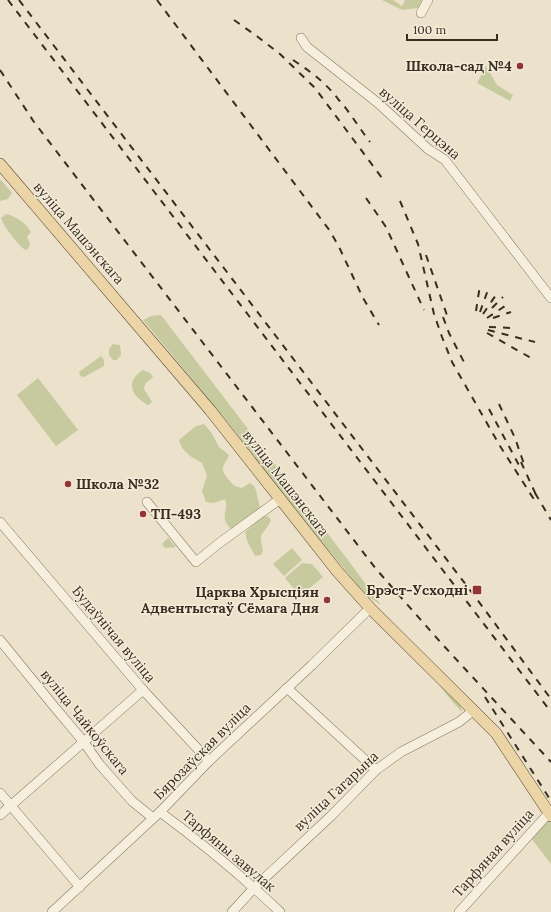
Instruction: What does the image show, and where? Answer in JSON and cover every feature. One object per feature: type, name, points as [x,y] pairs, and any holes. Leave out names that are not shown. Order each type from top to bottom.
[{"type":"main road","name":"вуліца Машэнскага","points":[[0,164],[210,410],[325,558],[370,608],[488,724],[502,741],[550,814]]},
{"type":"street","points":[[421,13],[428,0]]},
{"type":"street","name":"вуліца Герцэна","points":[[301,38],[307,47],[378,103],[428,149],[445,160],[551,298]]},
{"type":"street","points":[[147,502],[196,562],[280,499]]},
{"type":"street","name":"Будаўнічая вуліца","points":[[0,522],[143,690],[209,761]]},
{"type":"street","name":"Бярозаўская вуліца","points":[[52,912],[157,815],[209,761],[370,608]]},
{"type":"street","name":"вуліца Чайкоўскага","points":[[0,640],[83,741],[100,765],[132,801],[157,815]]},
{"type":"street","points":[[287,688],[376,770]]},
{"type":"street","points":[[0,815],[143,690]]},
{"type":"street","name":"вуліца Гагарына","points":[[232,912],[254,888],[376,770],[401,752],[459,722],[474,710]]},
{"type":"street","points":[[0,793],[80,887]]},
{"type":"street","name":"Тарфяная вуліца","points":[[459,912],[550,814]]},
{"type":"street","name":"Тарфяны завулак","points":[[157,815],[204,845],[280,912]]},
{"type":"green space","points":[[382,0],[393,0],[402,6],[405,0],[422,0],[418,8],[402,10]]},
{"type":"green space","points":[[486,66],[497,85],[513,95],[510,101],[477,83]]},
{"type":"green space","points":[[0,180],[12,193],[8,199],[0,201]]},
{"type":"green space","points":[[6,214],[20,220],[31,232],[27,237],[30,244],[28,249],[25,250],[5,227],[1,218]]},
{"type":"green space","points":[[161,315],[381,605],[366,595],[314,533],[230,425],[143,320],[151,316]]},
{"type":"green space","points":[[113,344],[120,345],[121,355],[117,360],[113,360],[109,355],[109,349]]},
{"type":"green space","points":[[101,356],[104,360],[104,366],[84,377],[80,376],[79,372]]},
{"type":"green space","points":[[143,370],[150,373],[153,377],[145,384],[144,389],[152,402],[148,405],[134,393],[132,389],[134,379]]},
{"type":"green space","points":[[38,378],[78,430],[56,446],[17,395]]},
{"type":"green space","points":[[204,424],[211,432],[219,447],[229,455],[223,469],[233,485],[242,488],[250,483],[255,487],[260,508],[251,517],[231,529],[225,521],[225,499],[214,503],[206,502],[202,491],[207,476],[202,463],[190,456],[182,448],[179,440],[196,426]]},
{"type":"green space","points":[[268,516],[271,520],[261,536],[263,551],[261,555],[255,556],[247,541],[245,532],[262,517]]},
{"type":"green space","points":[[168,538],[176,547],[165,548],[162,544]]},
{"type":"green space","points":[[292,548],[302,560],[284,576],[273,564]]},
{"type":"green space","points":[[302,563],[312,564],[323,577],[300,596],[285,578]]},
{"type":"green space","points":[[437,682],[456,699],[462,712],[451,700]]},
{"type":"green space","points":[[546,821],[551,823],[551,864],[531,838]]},
{"type":"railway","points":[[8,0],[551,712]]},
{"type":"railway","points":[[19,0],[473,594],[551,699]]},
{"type":"railway","points":[[157,0],[330,231],[363,298],[379,325]]},
{"type":"railway","points":[[234,20],[280,54],[315,88],[382,178]]},
{"type":"railway","points":[[293,60],[312,73],[328,88],[347,109],[370,142]]},
{"type":"railway","points":[[0,70],[34,122],[376,569],[443,645],[551,762]]},
{"type":"railway","points":[[366,198],[386,227],[424,310]]},
{"type":"railway","points":[[400,201],[418,244],[434,314],[452,362],[500,446],[535,501]]},
{"type":"railway","points":[[426,255],[449,321]]},
{"type":"railway","points":[[476,311],[480,285]]},
{"type":"railway","points":[[480,312],[489,287]]},
{"type":"railway","points":[[483,314],[498,292]]},
{"type":"railway","points":[[492,308],[503,297]]},
{"type":"railway","points":[[487,318],[508,304]]},
{"type":"railway","points":[[493,318],[511,312]]},
{"type":"railway","points":[[443,317],[449,333],[465,364]]},
{"type":"railway","points":[[489,327],[512,328]]},
{"type":"railway","points":[[488,330],[535,342]]},
{"type":"railway","points":[[487,333],[531,358]]},
{"type":"railway","points":[[499,404],[515,438],[525,467]]},
{"type":"railway","points":[[489,409],[521,469]]},
{"type":"railway","points":[[521,462],[537,497]]},
{"type":"railway","points":[[535,493],[551,520]]},
{"type":"railway","points":[[485,697],[551,801]]},
{"type":"place","name":"Школа-сад №4","points":[[520,66]]},
{"type":"place","name":"Школа №32","points":[[68,484]]},
{"type":"place","name":"ТП-493","points":[[143,514]]},
{"type":"place","name":"Брэст-Усходні","points":[[477,590]]},
{"type":"place","name":"Царква Хрысціян Адвентыстаў Сёмага Дня","points":[[327,600]]}]
